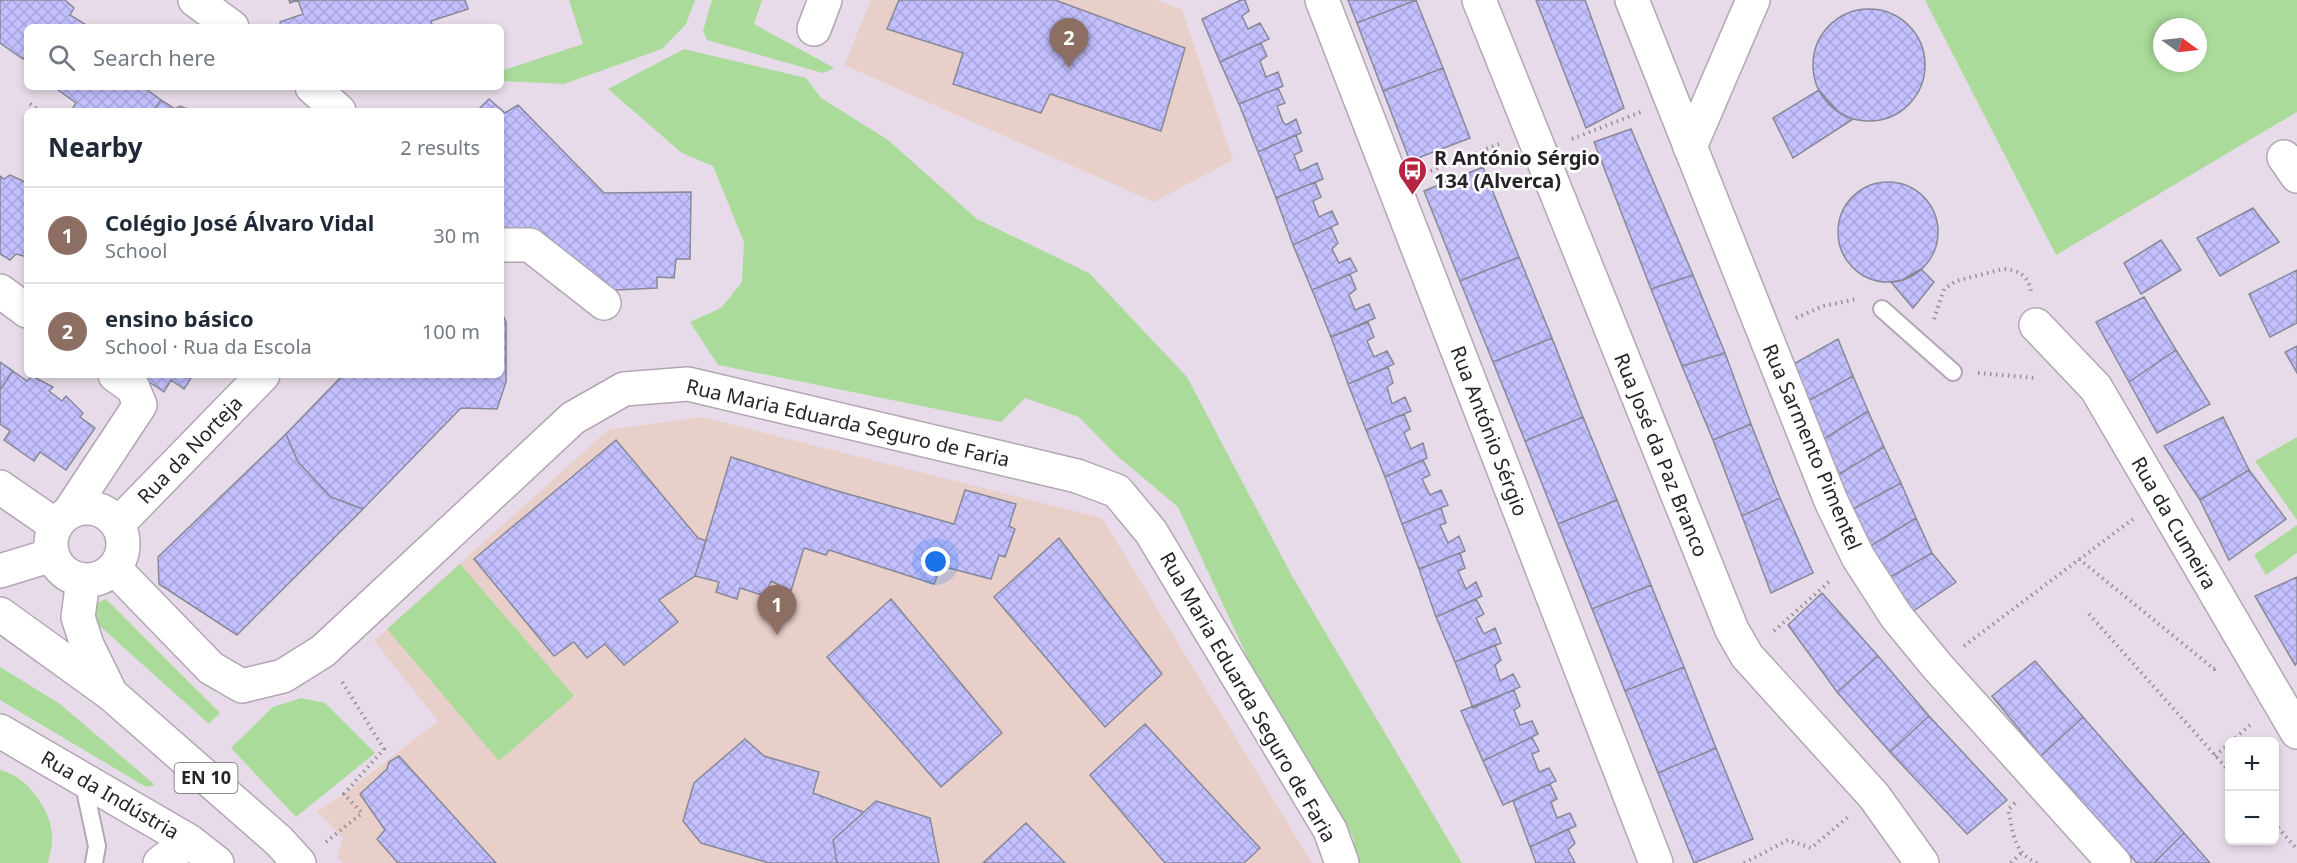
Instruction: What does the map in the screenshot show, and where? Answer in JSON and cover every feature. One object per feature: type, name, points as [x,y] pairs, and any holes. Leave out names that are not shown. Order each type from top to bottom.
[{"type":"street","points":[[195,0],[228,24]]},
{"type":"street","name":"Rua António Sérgio","points":[[1322,0],[1656,863]]},
{"type":"street","name":"Rua José da Paz Branco","points":[[1479,0],[1732,630],[1747,656],[1874,796],[1922,863]]},
{"type":"street","name":"Rua Sarmento Pimentel","points":[[1632,0],[1831,501],[1858,557],[1896,616],[1937,666],[2114,863]]},
{"type":"street","points":[[1690,147],[1753,0]]},
{"type":"street","points":[[315,90],[336,108]]},
{"type":"street","points":[[504,246],[530,245],[604,303]]},
{"type":"street","points":[[0,291],[24,309]]},
{"type":"street","name":"Rua da Cumeira","points":[[2036,325],[2096,388],[2297,732]]},
{"type":"street","points":[[0,571],[59,530],[80,507],[101,510],[118,524],[123,547],[114,568],[105,576],[83,580],[64,572],[59,530],[140,405],[133,388],[119,378]]},
{"type":"street","name":"Rua da Norteja","points":[[118,524],[260,378]]},
{"type":"street","name":"Rua Maria Eduarda Seguro de Faria","points":[[114,568],[211,668],[242,686],[284,676],[323,651],[573,418],[624,389],[688,384],[1077,476],[1117,491],[1157,542],[1330,830],[1342,863]]},
{"type":"street","points":[[0,487],[59,530]]},
{"type":"street","points":[[83,580],[78,617],[87,645],[111,694]]},
{"type":"street","name":"EN 10","points":[[0,614],[111,694],[279,841],[308,856]]},
{"type":"street","name":"Rua da Indústria","points":[[0,731],[189,841],[217,863]]},
{"type":"street","points":[[160,863],[189,841]]},
{"type":"lane","points":[[1882,309],[1923,348],[1953,372]]},
{"type":"lane","points":[[83,781],[97,846],[94,863]]},
{"type":"path","points":[[30,104],[36,108]]},
{"type":"path","points":[[1540,152],[1617,122]]},
{"type":"path","points":[[1394,185],[1469,156]]},
{"type":"path","points":[[1923,348],[1944,290],[1956,281],[2003,269],[2022,274],[2030,282],[2036,325]]},
{"type":"path","points":[[1801,315],[1823,306],[1863,299],[1882,309]]},
{"type":"path","points":[[1953,372],[2026,376]]},
{"type":"path","points":[[1937,666],[2160,500]]},
{"type":"path","points":[[2079,559],[2214,669],[2246,648]]},
{"type":"path","points":[[1802,606],[1832,579]]},
{"type":"path","points":[[2089,614],[2225,767]]},
{"type":"path","points":[[308,856],[362,813],[344,794],[384,749],[323,651]]},
{"type":"path","points":[[2215,756],[2225,747]]},
{"type":"path","points":[[1744,863],[1788,840],[1811,848],[1874,796]]},
{"type":"path","points":[[2008,810],[2016,846],[2027,859],[2037,863]]},
{"type":"path","points":[[2279,829],[2297,849]]},
{"type":"path","points":[[2011,863],[2022,852]]},
{"type":"shaded area","points":[[871,0],[1157,0],[1182,10],[1233,160],[1154,202],[844,65]]},
{"type":"shaded area","points":[[702,417],[1102,518],[1312,863],[343,863],[337,857],[343,838],[317,811],[344,794],[438,721],[374,641],[608,430]]},
{"type":"green space","points":[[569,0],[695,0],[686,24],[662,49],[564,84],[504,81],[504,70],[583,44]]},
{"type":"green space","points":[[712,0],[762,0],[754,24],[834,68],[823,73],[707,40],[703,31]]},
{"type":"green space","points":[[1925,0],[2297,0],[2297,112],[2056,255]]},
{"type":"green space","points":[[684,49],[806,78],[821,98],[888,140],[977,219],[1089,273],[1187,377],[1292,576],[1462,863],[1357,863],[1353,837],[1258,680],[1178,507],[1116,455],[1079,417],[1025,398],[1001,422],[718,365],[690,322],[721,308],[742,282],[744,242],[713,166],[682,153],[608,89]]},
{"type":"green space","points":[[2297,437],[2297,520],[2255,461]]},
{"type":"green space","points":[[2297,525],[2297,553],[2266,575],[2254,555]]},
{"type":"green space","points":[[460,564],[574,696],[499,761],[387,629]]},
{"type":"green space","points":[[106,599],[220,713],[209,724],[93,620],[94,604]]},
{"type":"green space","points":[[0,667],[60,704],[155,785],[146,787],[0,700]]},
{"type":"green space","points":[[301,698],[325,703],[375,753],[296,817],[231,748],[273,707]]},
{"type":"green space","points":[[0,770],[20,779],[44,807],[49,818],[52,843],[48,863],[0,863]]},
{"type":"building","points":[[0,0],[65,0],[74,8],[70,15],[85,24],[24,24],[23,59],[0,43]]},
{"type":"building","points":[[298,0],[465,0],[468,9],[431,21],[432,24],[280,24],[280,22],[303,14]]},
{"type":"building","points":[[899,0],[1055,0],[1185,48],[1161,131],[1050,94],[1041,113],[953,84],[963,53],[887,29]]},
{"type":"building","points":[[1245,0],[1249,11],[1242,16],[1248,29],[1260,23],[1269,39],[1220,62],[1202,19]]},
{"type":"building","points":[[1348,0],[1416,0],[1357,23]]},
{"type":"building","points":[[1416,0],[1443,68],[1383,91],[1357,23]]},
{"type":"building","points":[[1536,0],[1585,0],[1624,108],[1586,128]]},
{"type":"building","points":[[1869,9],[1890,14],[1908,26],[1920,44],[1925,65],[1920,86],[1908,104],[1890,116],[1869,121],[1848,116],[1830,104],[1818,86],[1813,65],[1818,44],[1830,26],[1848,14]]},
{"type":"building","points":[[1261,43],[1267,56],[1260,61],[1266,77],[1278,72],[1283,86],[1239,104],[1220,62]]},
{"type":"building","points":[[1443,68],[1470,138],[1410,161],[1383,91]]},
{"type":"building","points":[[1278,88],[1285,103],[1277,106],[1283,122],[1286,125],[1296,119],[1301,133],[1258,152],[1239,104]]},
{"type":"building","points":[[58,90],[147,90],[161,100],[155,108],[73,108],[76,103]]},
{"type":"building","points":[[1819,90],[1838,112],[1853,119],[1793,158],[1773,118]]},
{"type":"building","points":[[489,99],[499,108],[480,108]]},
{"type":"building","points":[[161,100],[173,108],[155,108]]},
{"type":"building","points":[[518,105],[604,193],[691,192],[690,259],[676,259],[674,278],[657,277],[657,288],[595,291],[588,284],[559,290],[504,235],[504,112]]},
{"type":"building","points":[[1631,129],[1693,275],[1651,289],[1594,142]]},
{"type":"building","points":[[1296,135],[1302,151],[1294,155],[1300,171],[1317,163],[1323,179],[1276,198],[1258,152]]},
{"type":"building","points":[[1483,167],[1519,257],[1460,281],[1424,191]]},
{"type":"building","points":[[10,175],[24,182],[24,256],[16,254],[10,260],[0,254],[0,176],[4,179]]},
{"type":"building","points":[[1315,182],[1321,197],[1313,201],[1319,217],[1332,211],[1338,224],[1293,245],[1276,198]]},
{"type":"building","points":[[1888,182],[1907,185],[1924,196],[1935,213],[1938,232],[1935,251],[1924,268],[1907,279],[1888,282],[1869,279],[1852,268],[1841,251],[1838,232],[1841,213],[1852,196],[1869,185]]},
{"type":"building","points":[[2253,208],[2279,242],[2220,276],[2197,238]]},
{"type":"building","points":[[1331,227],[1338,243],[1332,249],[1339,263],[1350,258],[1357,271],[1312,290],[1293,245]]},
{"type":"building","points":[[2161,240],[2181,270],[2141,294],[2124,263]]},
{"type":"building","points":[[1519,257],[1552,338],[1493,362],[1460,281]]},
{"type":"building","points":[[1921,269],[1934,282],[1913,308],[1891,282],[1902,280]]},
{"type":"building","points":[[2297,270],[2297,323],[2270,337],[2249,294]]},
{"type":"building","points":[[1350,274],[1356,289],[1349,295],[1355,310],[1369,304],[1375,318],[1331,337],[1312,290]]},
{"type":"building","points":[[1693,275],[1725,353],[1682,366],[1651,289]]},
{"type":"building","points":[[2144,297],[2176,350],[2129,382],[2096,322]]},
{"type":"building","points":[[504,318],[506,322],[506,382],[497,409],[461,408],[363,509],[331,497],[298,462],[286,434],[340,378],[504,378]]},
{"type":"building","points":[[1368,322],[1374,337],[1367,341],[1374,357],[1387,351],[1394,364],[1348,384],[1331,337]]},
{"type":"building","points":[[1552,338],[1583,417],[1525,441],[1493,362]]},
{"type":"building","points":[[1838,339],[1853,376],[1808,401],[1790,366]]},
{"type":"building","points":[[2297,346],[2297,373],[2285,352]]},
{"type":"building","points":[[2176,350],[2210,404],[2157,433],[2129,382]]},
{"type":"building","points":[[1725,353],[1751,424],[1713,440],[1682,366]]},
{"type":"building","points":[[0,362],[13,371],[0,390]]},
{"type":"building","points":[[1388,367],[1393,383],[1387,387],[1392,404],[1405,397],[1411,411],[1366,430],[1348,384]]},
{"type":"building","points":[[13,371],[27,381],[30,378],[36,378],[53,387],[49,391],[62,401],[66,396],[83,413],[80,417],[95,428],[66,470],[40,452],[34,461],[4,440],[10,431],[0,424],[0,390]]},
{"type":"building","points":[[1853,376],[1868,411],[1821,441],[1808,401]]},
{"type":"building","points":[[143,378],[191,378],[184,389],[171,380],[164,392]]},
{"type":"building","points":[[1868,411],[1884,447],[1836,476],[1821,441]]},
{"type":"building","points":[[1404,414],[1410,429],[1404,433],[1411,449],[1423,443],[1427,458],[1385,477],[1366,430]]},
{"type":"building","points":[[1583,417],[1617,500],[1558,524],[1525,441]]},
{"type":"building","points":[[2223,417],[2249,470],[2200,500],[2164,446]]},
{"type":"building","points":[[1751,424],[1780,498],[1742,516],[1713,440]]},
{"type":"building","points":[[286,434],[298,462],[331,497],[363,509],[237,635],[159,584],[158,557]]},
{"type":"building","points":[[616,440],[698,538],[706,541],[695,576],[659,600],[678,622],[624,665],[605,644],[587,658],[574,642],[554,656],[474,559]]},
{"type":"building","points":[[1884,447],[1901,483],[1853,509],[1836,476]]},
{"type":"building","points":[[731,457],[834,490],[954,524],[965,490],[1016,504],[1009,526],[1015,529],[1005,557],[999,555],[991,579],[941,566],[934,584],[829,550],[826,555],[804,548],[791,591],[771,581],[765,596],[740,588],[737,599],[716,592],[719,582],[695,576]]},
{"type":"building","points":[[1423,460],[1430,475],[1422,479],[1430,495],[1441,490],[1448,505],[1402,524],[1385,477]]},
{"type":"building","points":[[2249,470],[2286,519],[2229,560],[2200,500]]},
{"type":"building","points":[[1901,483],[1916,518],[1869,547],[1853,509]]},
{"type":"building","points":[[1780,498],[1813,573],[1771,593],[1742,516]]},
{"type":"building","points":[[1617,500],[1651,585],[1592,609],[1558,524]]},
{"type":"building","points":[[1441,508],[1446,523],[1440,525],[1448,543],[1459,536],[1465,551],[1419,569],[1402,524]]},
{"type":"building","points":[[1916,518],[1932,553],[1887,579],[1869,547]]},
{"type":"building","points":[[1059,538],[1162,674],[1105,727],[994,597]]},
{"type":"building","points":[[1460,553],[1465,568],[1458,571],[1466,589],[1476,582],[1482,596],[1436,617],[1419,569]]},
{"type":"building","points":[[1932,553],[1956,582],[1912,612],[1887,579]]},
{"type":"building","points":[[2297,577],[2297,663],[2295,665],[2255,596]]},
{"type":"building","points":[[1651,585],[1684,667],[1625,691],[1592,609]]},
{"type":"building","points":[[1822,593],[1878,656],[1837,692],[1788,625]]},
{"type":"building","points":[[891,599],[1002,733],[941,787],[827,657]]},
{"type":"building","points":[[1476,599],[1484,614],[1476,618],[1484,634],[1495,628],[1501,643],[1455,662],[1436,617]]},
{"type":"building","points":[[1495,645],[1501,660],[1495,665],[1500,681],[1513,674],[1520,687],[1473,708],[1455,662]]},
{"type":"building","points":[[1878,656],[1929,716],[1890,752],[1837,692]]},
{"type":"building","points":[[2035,661],[2083,717],[2041,756],[1992,696]]},
{"type":"building","points":[[1684,667],[1716,748],[1658,773],[1625,691]]},
{"type":"building","points":[[1514,690],[1520,706],[1514,710],[1520,725],[1532,721],[1538,734],[1483,761],[1461,711]]},
{"type":"building","points":[[1929,716],[2007,800],[1967,834],[1890,752]]},
{"type":"building","points":[[2083,717],[2184,833],[2154,863],[2137,863],[2041,756]]},
{"type":"building","points":[[1145,724],[1260,848],[1244,863],[1165,863],[1090,775]]},
{"type":"building","points":[[1532,737],[1539,751],[1532,754],[1539,772],[1549,768],[1556,781],[1503,805],[1483,761]]},
{"type":"building","points":[[745,739],[764,756],[819,772],[813,793],[864,812],[833,840],[837,863],[769,863],[701,843],[683,821],[694,783]]},
{"type":"building","points":[[1716,748],[1753,839],[1694,863],[1658,773]]},
{"type":"building","points":[[399,756],[496,863],[398,863],[377,839],[385,830],[360,794],[387,769],[389,762]]},
{"type":"building","points":[[1550,784],[1557,799],[1551,802],[1557,818],[1570,813],[1576,826],[1530,847],[1513,801]]},
{"type":"building","points":[[876,801],[930,818],[939,863],[837,863],[833,840]]},
{"type":"building","points":[[1026,823],[1065,863],[983,863]]},
{"type":"building","points":[[1568,829],[1575,843],[1568,850],[1575,863],[1536,863],[1530,847]]},
{"type":"building","points":[[2184,833],[2210,863],[2154,863]]},
{"type":"place","name":"ensino básico","points":[[1069,68]]},
{"type":"place","name":"R António Sérgio 134 (Alverca)","points":[[1413,196]]},
{"type":"place","name":"Colégio José Álvaro Vidal","points":[[777,635]]}]
